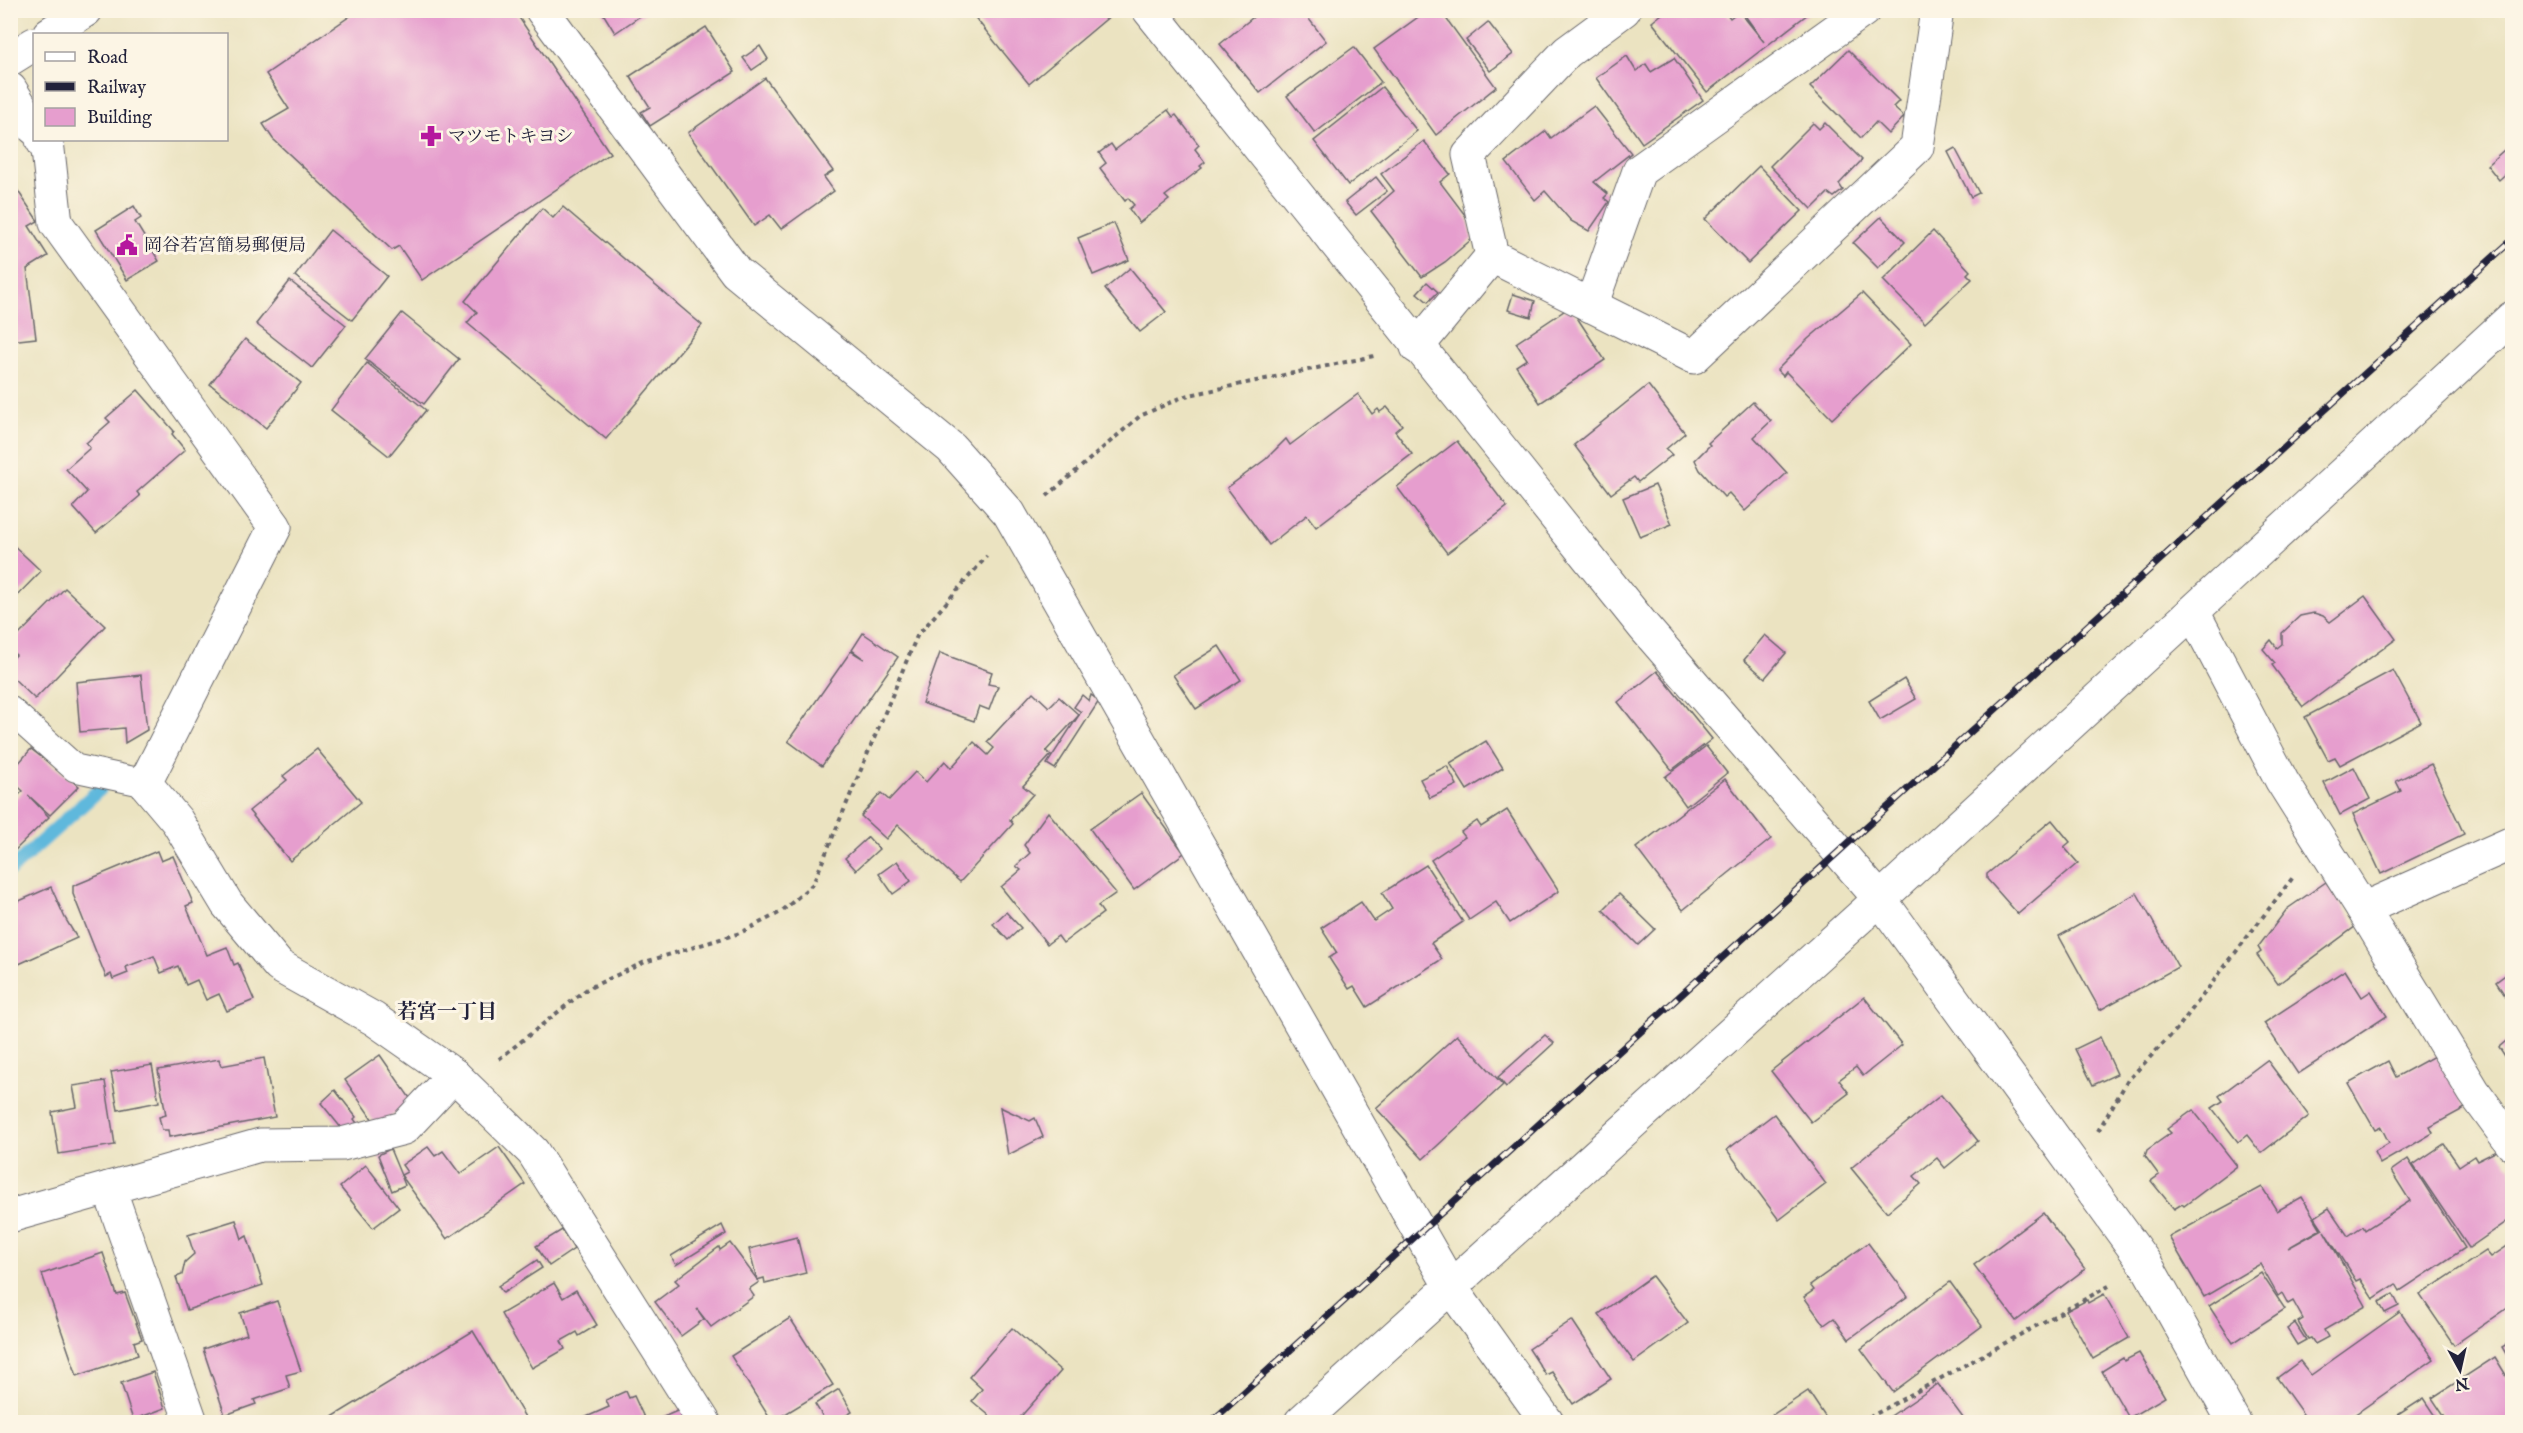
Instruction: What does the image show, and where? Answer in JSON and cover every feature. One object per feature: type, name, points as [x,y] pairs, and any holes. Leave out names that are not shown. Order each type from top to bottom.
[{"type":"street","points":[[51,33],[86,10]]},
{"type":"street","points":[[542,10],[736,272],[951,448],[1009,513],[1452,1289],[1547,1422]]},
{"type":"street","points":[[1149,10],[1417,347],[1644,627],[1880,899],[2146,1266],[2234,1422]]},
{"type":"street","points":[[1492,256],[1469,156],[1567,52],[1624,10]]},
{"type":"street","points":[[1591,306],[1639,171],[1864,10]]},
{"type":"street","points":[[1492,256],[1694,357],[1917,147],[1937,10]]},
{"type":"street","points":[[10,59],[33,45]]},
{"type":"street","points":[[10,89],[33,126]]},
{"type":"street","points":[[43,141],[48,150],[56,223],[275,527],[145,783],[177,821],[227,904],[279,966],[374,1019],[460,1080],[532,1152],[704,1422]]},
{"type":"street","points":[[1417,347],[1492,256]]},
{"type":"street","points":[[1301,1422],[1452,1289],[1880,899],[2512,318]]},
{"type":"street","points":[[2193,612],[2282,782],[2363,909],[2474,1092],[2512,1144]]},
{"type":"street","points":[[2363,909],[2512,843]]},
{"type":"street","points":[[10,1216],[260,1145],[342,1144],[404,1128],[460,1080]]},
{"type":"street","points":[[109,1188],[191,1422]]},
{"type":"lane","points":[[10,710],[75,768],[145,783]]},
{"type":"path","points":[[460,1080],[587,989],[645,962],[740,933],[781,912],[813,884],[917,636],[1015,524],[1140,416],[1185,396],[1417,347]]},
{"type":"path","points":[[2077,1168],[2128,1080],[2177,1029],[2320,842]]},
{"type":"path","points":[[1861,1422],[2146,1266]]},
{"type":"building","points":[[359,10],[514,10],[610,153],[422,280],[399,246],[392,250],[273,139],[263,124],[289,109],[266,74]]},
{"type":"building","points":[[601,10],[649,10],[615,33]]},
{"type":"building","points":[[969,10],[1117,10],[1029,84]]},
{"type":"building","points":[[1262,10],[1302,10],[1326,41],[1260,93],[1220,44]]},
{"type":"building","points":[[1428,10],[1440,10],[1496,87],[1436,135],[1374,49]]},
{"type":"building","points":[[1667,10],[1707,10],[1711,15],[1717,10],[1724,10],[1730,18],[1739,11],[1764,42],[1741,10],[1813,10],[1707,92],[1652,22]]},
{"type":"building","points":[[1488,22],[1513,54],[1490,71],[1466,40]]},
{"type":"building","points":[[706,27],[735,72],[650,126],[641,112],[650,107],[630,76]]},
{"type":"building","points":[[760,46],[768,59],[752,70],[743,58]]},
{"type":"building","points":[[1354,47],[1381,82],[1315,133],[1287,96]]},
{"type":"building","points":[[1848,50],[1899,101],[1893,107],[1904,117],[1888,134],[1876,122],[1861,138],[1810,87]]},
{"type":"building","points":[[1627,56],[1636,71],[1646,64],[1651,72],[1674,58],[1703,100],[1642,143],[1596,78]]},
{"type":"building","points":[[765,78],[833,171],[824,177],[834,191],[781,229],[770,215],[754,226],[688,133]]},
{"type":"building","points":[[1382,87],[1417,131],[1348,185],[1314,141]]},
{"type":"building","points":[[1594,106],[1631,153],[1594,182],[1608,194],[1604,198],[1609,202],[1589,231],[1571,221],[1545,191],[1535,200],[1506,162],[1546,131],[1551,138]]},
{"type":"building","points":[[1168,110],[1173,117],[1176,115],[1199,145],[1195,149],[1205,162],[1200,166],[1202,168],[1165,196],[1169,200],[1139,223],[1129,209],[1134,205],[1128,198],[1125,201],[1100,168],[1106,163],[1099,153],[1111,144],[1115,150]]},
{"type":"building","points":[[1813,123],[1819,129],[1825,123],[1862,160],[1839,184],[1843,190],[1834,197],[1828,193],[1812,209],[1770,166]]},
{"type":"building","points":[[1424,141],[1450,174],[1440,182],[1468,219],[1472,239],[1445,262],[1422,277],[1371,211],[1394,191],[1381,174]]},
{"type":"building","points":[[2512,143],[2512,168],[2499,180],[2487,165]]},
{"type":"building","points":[[1955,148],[1979,193],[1971,197],[1948,152]]},
{"type":"building","points":[[1759,166],[1802,211],[1748,263],[1705,219]]},
{"type":"building","points":[[1376,177],[1387,191],[1356,215],[1345,202]]},
{"type":"building","points":[[10,179],[38,221],[29,226],[48,256],[27,269],[36,338],[10,341]]},
{"type":"building","name":"岡谷若宮簡易郵便局","points":[[134,206],[141,218],[135,222],[159,261],[127,280],[96,230]]},
{"type":"building","points":[[563,207],[702,325],[606,439],[467,323],[477,312],[465,301],[542,208],[553,218]]},
{"type":"building","points":[[1881,217],[1905,242],[1878,268],[1853,243]]},
{"type":"building","points":[[1114,223],[1129,260],[1093,275],[1078,238]]},
{"type":"building","points":[[330,230],[387,276],[352,320],[295,276]]},
{"type":"building","points":[[1933,231],[1970,271],[1967,274],[1972,279],[1925,323],[1883,280]]},
{"type":"building","points":[[1130,268],[1166,312],[1140,332],[1105,289]]},
{"type":"building","points":[[290,281],[346,325],[312,368],[256,324]]},
{"type":"building","points":[[1427,282],[1438,292],[1428,302],[1417,293]]},
{"type":"building","points":[[1862,293],[1911,344],[1832,419],[1786,372],[1783,376],[1777,370],[1808,339]]},
{"type":"building","points":[[1513,294],[1535,301],[1531,317],[1508,310]]},
{"type":"building","points":[[1570,307],[1605,360],[1540,403],[1516,366],[1527,359],[1516,343]]},
{"type":"building","points":[[402,313],[459,359],[424,404],[365,359]]},
{"type":"building","points":[[245,339],[301,383],[266,428],[210,384]]},
{"type":"building","points":[[367,363],[426,410],[389,456],[331,410]]},
{"type":"building","points":[[1648,385],[1685,433],[1666,449],[1672,455],[1638,482],[1634,477],[1611,494],[1574,445]]},
{"type":"building","points":[[138,390],[174,431],[172,434],[185,450],[137,492],[140,496],[96,533],[73,507],[87,492],[66,469],[90,448],[86,443],[110,422],[106,418]]},
{"type":"building","points":[[1358,394],[1372,414],[1378,409],[1380,412],[1387,407],[1402,425],[1395,431],[1412,454],[1316,527],[1307,515],[1269,545],[1227,488],[1266,459],[1286,439],[1290,445]]},
{"type":"building","points":[[1753,402],[1771,421],[1754,437],[1787,473],[1745,511],[1729,493],[1724,497],[1700,470],[1695,460],[1710,445],[1708,443]]},
{"type":"building","points":[[1457,441],[1507,507],[1447,553],[1397,487]]},
{"type":"building","points":[[1655,485],[1672,524],[1640,537],[1623,498]]},
{"type":"building","points":[[10,542],[41,571],[10,603]]},
{"type":"building","points":[[65,588],[105,626],[35,699],[10,675],[10,661],[16,655],[10,650],[10,644]]},
{"type":"building","points":[[2365,596],[2396,639],[2303,707],[2272,665],[2275,663],[2263,649],[2271,640],[2277,648],[2282,644],[2282,633],[2300,616],[2314,613],[2330,622]]},
{"type":"building","points":[[863,633],[898,657],[822,766],[788,741],[851,651],[864,659],[852,650]]},
{"type":"building","points":[[1765,635],[1786,653],[1765,678],[1744,660]]},
{"type":"building","points":[[1219,646],[1241,680],[1196,709],[1173,675]]},
{"type":"building","points":[[940,653],[992,672],[988,684],[998,686],[989,710],[979,706],[974,721],[922,703]]},
{"type":"building","points":[[2393,670],[2421,722],[2340,765],[2335,757],[2328,760],[2305,717]]},
{"type":"building","points":[[1657,671],[1712,739],[1672,770],[1618,702]]},
{"type":"building","points":[[141,675],[147,730],[125,743],[124,728],[80,732],[76,682]]},
{"type":"building","points":[[1904,679],[1916,699],[1880,720],[1869,701]]},
{"type":"building","points":[[1033,692],[1049,707],[1059,697],[1079,715],[1046,751],[1051,755],[1023,786],[1033,794],[1010,820],[1013,824],[960,882],[898,825],[886,839],[861,816],[881,793],[889,800],[915,772],[926,782],[945,761],[951,768],[974,742],[988,755],[994,748],[987,742]]},
{"type":"building","points":[[1082,695],[1089,701],[1091,695],[1099,701],[1055,769],[1047,764],[1081,712],[1074,707]]},
{"type":"building","points":[[1486,741],[1503,768],[1467,790],[1450,763]]},
{"type":"building","points":[[1706,746],[1727,773],[1686,806],[1665,777]]},
{"type":"building","points":[[31,749],[79,786],[50,815],[28,795],[49,817],[10,855],[10,803],[23,791],[10,779],[10,773]]},
{"type":"building","points":[[317,749],[361,802],[290,861],[249,811],[287,780],[283,776]]},
{"type":"building","points":[[2431,764],[2464,834],[2381,874],[2353,814],[2401,791],[2396,781]]},
{"type":"building","points":[[1447,766],[1457,785],[1430,798],[1420,779]]},
{"type":"building","points":[[2354,767],[2370,799],[2340,815],[2324,783]]},
{"type":"building","points":[[1725,779],[1771,839],[1683,910],[1636,848]]},
{"type":"building","points":[[1141,793],[1184,853],[1134,890],[1090,829]]},
{"type":"building","points":[[1507,810],[1559,891],[1510,923],[1496,902],[1469,920],[1431,860],[1465,837],[1461,832],[1477,821],[1481,827]]},
{"type":"building","points":[[1048,812],[1116,893],[1098,906],[1103,913],[1063,943],[1058,936],[1047,944],[1001,887],[1021,870],[1016,866],[1030,853],[1024,845]]},
{"type":"building","points":[[2052,820],[2070,842],[2064,847],[2078,863],[2018,914],[1987,879],[1987,874]]},
{"type":"building","points":[[868,837],[879,849],[856,870],[845,858]]},
{"type":"building","points":[[157,851],[161,861],[173,856],[193,903],[186,906],[207,955],[227,947],[234,965],[238,963],[254,1000],[227,1011],[219,994],[206,1000],[197,980],[186,985],[178,966],[161,973],[154,956],[126,967],[128,973],[113,979],[111,974],[106,977],[73,894],[73,886]]},
{"type":"building","points":[[897,861],[911,881],[893,894],[879,874]]},
{"type":"building","points":[[1426,865],[1463,922],[1431,943],[1442,959],[1367,1007],[1354,986],[1349,989],[1329,958],[1337,953],[1321,928],[1361,902],[1374,921],[1392,909],[1382,893]]},
{"type":"building","points":[[2326,882],[2356,926],[2278,984],[2257,955],[2261,952],[2258,947],[2287,909]]},
{"type":"building","points":[[51,887],[77,938],[10,968],[10,905]]},
{"type":"building","points":[[2137,893],[2178,967],[2100,1010],[2059,936]]},
{"type":"building","points":[[1619,894],[1655,929],[1638,945],[1603,910]]},
{"type":"building","points":[[1006,912],[1021,928],[1008,940],[993,924]]},
{"type":"building","points":[[2345,970],[2362,997],[2371,991],[2387,1016],[2298,1074],[2264,1023]]},
{"type":"building","points":[[2512,970],[2512,1006],[2496,982]]},
{"type":"building","points":[[1864,997],[1902,1045],[1863,1076],[1856,1067],[1839,1080],[1849,1093],[1811,1122],[1771,1071]]},
{"type":"building","points":[[1457,1035],[1503,1085],[1423,1159],[1376,1108]]},
{"type":"building","points":[[1545,1035],[1554,1043],[1506,1087],[1498,1077]]},
{"type":"building","points":[[2512,1036],[2512,1067],[2499,1047]]},
{"type":"building","points":[[2100,1037],[2117,1074],[2093,1085],[2075,1049]]},
{"type":"building","points":[[380,1055],[412,1101],[377,1126],[345,1080]]},
{"type":"building","points":[[2436,1055],[2465,1108],[2430,1127],[2433,1133],[2380,1164],[2374,1152],[2389,1143],[2381,1127],[2375,1130],[2348,1083],[2388,1061],[2396,1077]]},
{"type":"building","points":[[264,1058],[275,1117],[169,1137],[168,1130],[162,1130],[159,1117],[166,1115],[158,1070],[219,1059],[221,1066]]},
{"type":"building","points":[[2267,1060],[2309,1116],[2261,1153],[2247,1135],[2238,1142],[2212,1108],[2223,1101],[2219,1096]]},
{"type":"building","points":[[152,1065],[159,1102],[118,1110],[111,1072]]},
{"type":"building","points":[[105,1081],[115,1145],[59,1154],[52,1112],[77,1107],[73,1086]]},
{"type":"building","points":[[335,1090],[356,1117],[354,1119],[359,1126],[342,1129],[321,1103]]},
{"type":"building","points":[[1941,1095],[1978,1141],[1945,1168],[1937,1158],[1914,1176],[1921,1184],[1887,1212],[1851,1168]]},
{"type":"building","points":[[1000,1107],[1030,1121],[1035,1118],[1043,1137],[1008,1155]]},
{"type":"building","points":[[2193,1110],[2237,1166],[2184,1206],[2182,1204],[2174,1209],[2151,1181],[2159,1175],[2145,1156],[2147,1150],[2171,1133],[2167,1129]]},
{"type":"building","points":[[1774,1114],[1826,1184],[1779,1220],[1727,1150]]},
{"type":"building","points":[[2444,1144],[2459,1166],[2474,1156],[2477,1161],[2499,1150],[2512,1170],[2512,1218],[2469,1248],[2413,1165]]},
{"type":"building","points":[[428,1147],[435,1156],[443,1151],[460,1174],[499,1147],[525,1184],[447,1239],[401,1175],[407,1172],[402,1165]]},
{"type":"building","points":[[390,1149],[405,1185],[392,1191],[378,1155]]},
{"type":"building","points":[[2408,1159],[2465,1248],[2400,1291],[2396,1284],[2373,1299],[2360,1279],[2356,1281],[2324,1231],[2366,1306],[2324,1330],[2328,1337],[2315,1344],[2311,1338],[2308,1339],[2298,1322],[2303,1319],[2293,1301],[2288,1304],[2282,1293],[2278,1296],[2260,1264],[2204,1297],[2169,1237],[2262,1187],[2277,1211],[2302,1197],[2321,1229],[2288,1248],[2323,1229],[2315,1217],[2329,1208],[2348,1236],[2363,1226],[2365,1230],[2410,1201],[2391,1171]]},
{"type":"building","points":[[366,1165],[399,1208],[373,1228],[340,1187]]},
{"type":"building","points":[[2043,1213],[2085,1269],[2016,1321],[1974,1265]]},
{"type":"building","points":[[236,1220],[242,1239],[247,1236],[263,1285],[187,1310],[176,1277],[182,1275],[185,1262],[194,1254],[188,1235]]},
{"type":"building","points":[[722,1225],[726,1234],[676,1265],[671,1256]]},
{"type":"building","points":[[562,1230],[574,1249],[549,1266],[536,1246]]},
{"type":"building","points":[[797,1237],[806,1273],[765,1283],[764,1278],[757,1280],[749,1249]]},
{"type":"building","points":[[730,1243],[759,1282],[749,1289],[754,1296],[711,1327],[697,1309],[704,1319],[681,1336],[655,1302],[679,1284],[675,1280],[719,1247],[720,1250]]},
{"type":"building","points":[[1868,1243],[1908,1296],[1849,1339],[1834,1318],[1824,1325],[1804,1297],[1814,1290],[1810,1285]]},
{"type":"building","points":[[2512,1243],[2512,1305],[2454,1345],[2420,1295],[2486,1251],[2491,1257]]},
{"type":"building","points":[[103,1253],[117,1295],[125,1293],[142,1339],[134,1342],[138,1355],[77,1376],[42,1274]]},
{"type":"building","points":[[537,1260],[542,1268],[503,1293],[498,1286]]},
{"type":"building","points":[[2261,1273],[2285,1309],[2233,1343],[2209,1306]]},
{"type":"building","points":[[1652,1276],[1688,1323],[1634,1362],[1599,1314]]},
{"type":"building","points":[[1950,1282],[1982,1326],[1893,1392],[1861,1349]]},
{"type":"building","points":[[554,1283],[563,1298],[576,1290],[597,1325],[579,1336],[577,1332],[561,1341],[565,1349],[532,1368],[501,1314]]},
{"type":"building","points":[[2104,1294],[2129,1338],[2093,1359],[2066,1311]]},
{"type":"building","points":[[2393,1294],[2399,1306],[2385,1313],[2379,1302]]},
{"type":"building","points":[[277,1301],[301,1371],[286,1375],[290,1388],[254,1400],[256,1404],[225,1415],[203,1349],[247,1334],[240,1313]]},
{"type":"building","points":[[2400,1312],[2434,1359],[2344,1422],[2298,1422],[2305,1417],[2277,1378],[2300,1361],[2311,1375]]},
{"type":"building","points":[[790,1318],[833,1385],[772,1422],[731,1356]]},
{"type":"building","points":[[1572,1320],[1611,1379],[1573,1404],[1552,1372],[1546,1375],[1529,1349]]},
{"type":"building","points":[[2295,1323],[2306,1340],[2297,1345],[2287,1329]]},
{"type":"building","points":[[1012,1328],[1061,1371],[1016,1422],[997,1422],[972,1401],[982,1389],[969,1377]]},
{"type":"building","points":[[473,1331],[528,1422],[324,1422]]},
{"type":"building","points":[[2512,1341],[2512,1364],[2502,1347]]},
{"type":"building","points":[[2139,1353],[2165,1397],[2129,1418],[2102,1371],[2123,1358],[2124,1361]]},
{"type":"building","points":[[2495,1357],[2512,1385],[2512,1422],[2448,1422],[2432,1398]]},
{"type":"building","points":[[153,1372],[165,1408],[133,1420],[121,1383]]},
{"type":"building","points":[[1938,1384],[1966,1422],[1882,1422]]},
{"type":"building","points":[[839,1389],[852,1412],[835,1422],[826,1422],[815,1404]]},
{"type":"building","points":[[626,1391],[629,1398],[634,1396],[646,1422],[575,1422],[609,1407],[606,1400]]},
{"type":"building","points":[[1808,1391],[1828,1421],[1762,1422]]},
{"type":"building","points":[[2424,1398],[2440,1422],[2387,1422]]},
{"type":"building","points":[[684,1408],[691,1422],[652,1422]]},
{"type":"waterway","points":[[10,870],[100,789]]},
{"type":"railway","points":[[1211,1422],[2512,240]]},
{"type":"place","name":"マツモトキヨシ","points":[[431,136]]},
{"type":"place","name":"岡谷若宮簡易郵便局","points":[[127,245]]},
{"type":"district","name":"若宮一丁目","points":[[447,1011]]}]
